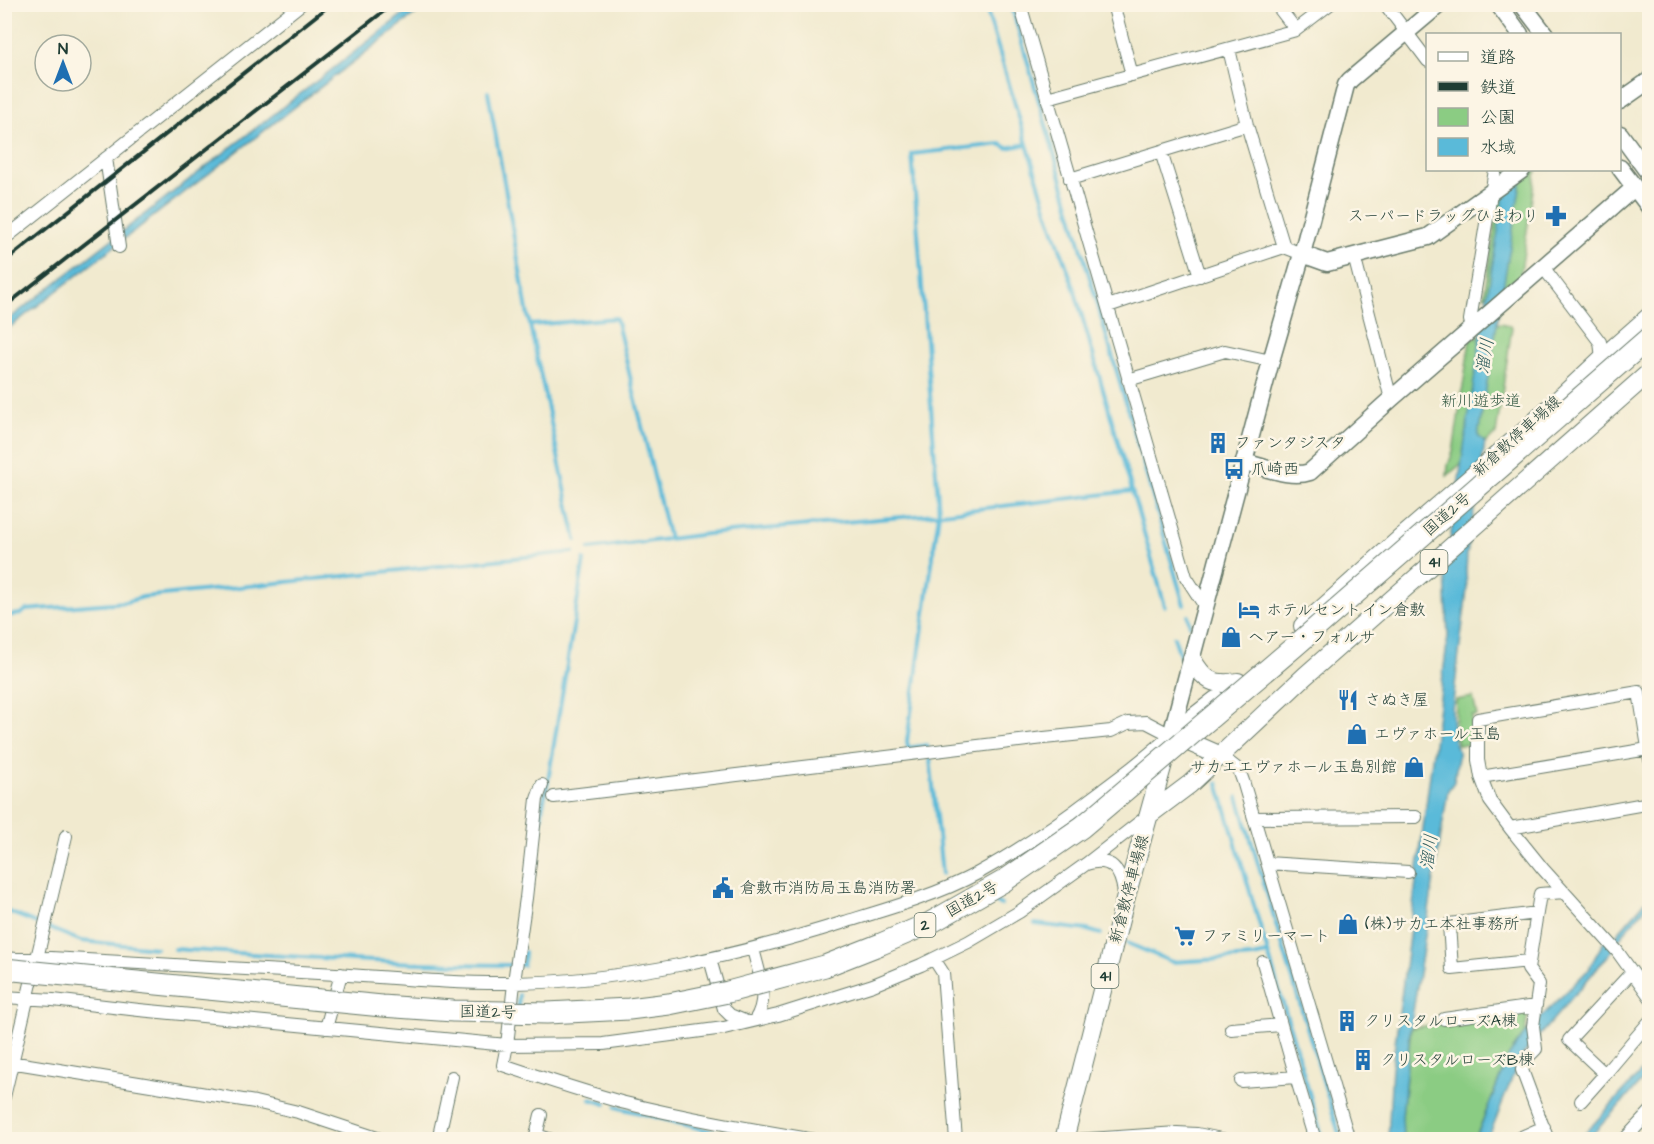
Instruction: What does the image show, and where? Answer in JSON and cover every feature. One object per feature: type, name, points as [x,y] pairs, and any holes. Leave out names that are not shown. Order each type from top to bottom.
[{"type":"highway","name":"国道2号","points":[[4,969],[382,1006],[453,1011],[548,1013],[629,1009],[669,1004],[728,992],[825,966],[881,945],[930,922],[1004,881],[1082,827],[1214,717],[1650,337]]},
{"type":"main road","name":"新倉敷停車場線","points":[[1064,1140],[1125,900],[1171,735],[1276,650],[1526,430],[1650,316]]},
{"type":"main road","points":[[1602,358],[1611,405]]},
{"type":"main road","name":"新倉敷停車場線","points":[[1150,814],[1190,784],[1301,680],[1650,372]]},
{"type":"main road","points":[[1487,464],[1510,494]]},
{"type":"main road","points":[[1276,650],[1301,680]]},
{"type":"main road","points":[[1192,659],[1208,680],[1226,684],[1238,682]]},
{"type":"main road","points":[[1171,735],[1221,756]]},
{"type":"street","points":[[4,239],[301,4]]},
{"type":"street","points":[[1020,4],[1186,577],[1206,608]]},
{"type":"street","points":[[1113,4],[1132,75]]},
{"type":"street","points":[[1276,4],[1296,30]]},
{"type":"street","points":[[1047,98],[1296,30],[1330,4]]},
{"type":"street","points":[[1385,4],[1426,58]]},
{"type":"street","points":[[4,958],[51,958],[340,975],[515,972],[620,976],[753,949],[910,903],[977,873],[1054,826],[1171,735],[1347,85],[1350,80],[1440,4]]},
{"type":"street","points":[[1498,4],[1520,33]]},
{"type":"street","points":[[1522,4],[1541,29]]},
{"type":"street","points":[[1229,49],[1248,125],[1284,247]]},
{"type":"street","points":[[1621,100],[1650,80]]},
{"type":"street","points":[[1070,179],[1248,125]]},
{"type":"street","points":[[1621,135],[1650,175]]},
{"type":"street","points":[[1161,152],[1200,276]]},
{"type":"street","points":[[106,158],[118,242]]},
{"type":"street","points":[[1621,169],[1650,208]]},
{"type":"street","points":[[1108,306],[1284,247],[1327,263],[1428,237],[1496,181],[1520,171]]},
{"type":"street","points":[[1472,329],[1470,320],[1496,181]]},
{"type":"street","points":[[1244,462],[1292,474],[1301,475],[1310,472],[1634,188]]},
{"type":"street","points":[[1354,256],[1391,399]]},
{"type":"street","points":[[1543,267],[1600,342],[1602,358]]},
{"type":"street","points":[[1128,380],[1225,351],[1271,361]]},
{"type":"street","points":[[1481,777],[1649,754],[1639,692],[1478,719],[1478,760],[1481,777],[1490,801],[1564,892],[1617,951],[1650,997]]},
{"type":"street","points":[[554,797],[1111,731],[1128,723],[1146,722],[1171,735]]},
{"type":"street","points":[[1221,756],[1239,770],[1349,1140]]},
{"type":"street","points":[[542,785],[537,799],[503,1065],[622,1102],[696,1119],[814,1140]]},
{"type":"street","points":[[1510,828],[1650,803]]},
{"type":"street","points":[[4,997],[507,1045],[603,1044],[724,1028],[864,988],[968,942],[1019,912],[1150,814]]},
{"type":"street","points":[[1254,818],[1416,817]]},
{"type":"street","points":[[4,1097],[9,1062],[38,958],[66,836]]},
{"type":"street","points":[[1086,864],[1095,861],[1117,869],[1122,877],[1125,900]]},
{"type":"street","points":[[1267,863],[1408,872]]},
{"type":"street","points":[[1548,1140],[1522,1070],[1525,1060],[1536,1049],[1533,1026],[1539,984],[1528,969],[1540,894],[1564,892]]},
{"type":"street","points":[[1529,961],[1452,969],[1449,924],[1537,914]]},
{"type":"street","points":[[752,1021],[762,1010],[764,996],[753,949]]},
{"type":"street","points":[[710,959],[724,1009],[730,1016],[752,1021]]},
{"type":"street","points":[[934,959],[942,973],[956,1140]]},
{"type":"street","points":[[1263,962],[1315,1140]]},
{"type":"street","points":[[1605,1074],[1569,1040],[1631,973]]},
{"type":"street","points":[[326,1028],[340,975]]},
{"type":"street","points":[[1444,1019],[1535,1006]]},
{"type":"street","points":[[1581,1101],[1650,1021]]},
{"type":"street","points":[[1231,1029],[1281,1025]]},
{"type":"street","points":[[9,1062],[255,1102],[298,1112],[368,1137],[383,1140]]},
{"type":"street","points":[[438,1140],[452,1077]]},
{"type":"street","points":[[1241,1081],[1296,1077]]},
{"type":"street","points":[[541,1115],[535,1137],[552,1140]]},
{"type":"street","points":[[1624,1140],[1647,1121]]},
{"type":"street","points":[[1515,1140],[1544,1127]]},
{"type":"street","points":[[1075,1140],[1177,1133],[1197,1134],[1226,1140]]},
{"type":"green space","points":[[1536,171],[1520,278],[1484,296],[1500,193]]},
{"type":"green space","name":"新川遊歩道","points":[[1501,323],[1512,327],[1496,434],[1447,476],[1453,452],[1470,340],[1476,338],[1488,327]]},
{"type":"green space","points":[[1473,697],[1477,716],[1472,716],[1473,745],[1458,745],[1455,733],[1456,700]]},
{"type":"green space","points":[[1528,1012],[1525,1033],[1509,1055],[1475,1139],[1403,1140],[1402,1117],[1411,1028]]},
{"type":"water","points":[[415,5],[427,5],[5,331],[5,322]]},
{"type":"water","name":"溜川","points":[[1523,171],[1478,436],[1485,443],[1467,554],[1467,590],[1452,710],[1453,737],[1458,757],[1454,782],[1448,790],[1410,1031],[1402,1117],[1403,1139],[1388,1140],[1392,1067],[1448,636],[1445,573],[1505,189]]},
{"type":"water","points":[[1649,897],[1649,903],[1614,945],[1612,951],[1520,1058],[1488,1139],[1475,1140],[1509,1055],[1525,1033],[1588,970],[1604,941],[1611,941]]},
{"type":"water","points":[[1649,1063],[1649,1074],[1588,1139],[1580,1139]]},
{"type":"waterway","points":[[985,4],[1048,214],[1074,288],[1165,606]]},
{"type":"waterway","points":[[1011,4],[1184,605]]},
{"type":"waterway","points":[[488,92],[528,316],[576,540]]},
{"type":"waterway","points":[[942,874],[927,745],[908,748],[907,741],[939,513],[912,154],[1001,144],[1007,148],[1027,144]]},
{"type":"waterway","points":[[530,325],[616,318],[669,539]]},
{"type":"waterway","points":[[589,549],[707,534],[925,515],[1132,491]]},
{"type":"waterway","points":[[4,616],[21,614],[26,610],[126,602],[143,597],[573,552]]},
{"type":"waterway","points":[[539,835],[584,560]]},
{"type":"waterway","points":[[1188,616],[1190,625]]},
{"type":"waterway","points":[[1174,637],[1181,658]]},
{"type":"waterway","points":[[1218,783],[1323,1140]]},
{"type":"waterway","points":[[1238,797],[1341,1140]]},
{"type":"waterway","points":[[988,898],[1001,905]]},
{"type":"waterway","points":[[4,910],[81,941],[156,948]]},
{"type":"waterway","points":[[1035,924],[1087,930],[1101,934]]},
{"type":"waterway","points":[[1127,943],[1172,962],[1254,957],[1267,954]]},
{"type":"waterway","points":[[174,949],[479,965],[523,965],[524,952]]},
{"type":"waterway","points":[[518,1007],[519,995]]},
{"type":"waterway","points":[[510,1071],[509,1074],[529,1080]]},
{"type":"waterway","points":[[590,1099],[606,1104]]},
{"type":"waterway","points":[[616,1107],[706,1130],[759,1140]]},
{"type":"railway","points":[[4,262],[331,4]]},
{"type":"railway","points":[[4,307],[393,4]]},
{"type":"place","name":"スーパードラッグひまわり","points":[[1556,216]]},
{"type":"place","name":"ファンタジスタ","points":[[1218,443]]},
{"type":"place","name":"爪崎西","points":[[1234,469]]},
{"type":"place","name":"ホテルセントイン倉敷","points":[[1249,610]]},
{"type":"place","name":"ヘアー・フォルサ","points":[[1231,637]]},
{"type":"place","name":"さぬき屋","points":[[1348,700]]},
{"type":"place","name":"エヴァホール玉島","points":[[1357,734]]},
{"type":"place","name":"サカエエヴァホール玉島別館","points":[[1414,767]]},
{"type":"place","name":"倉敷市消防局玉島消防署","points":[[723,888]]},
{"type":"place","name":"(株)サカエ本社事務所","points":[[1348,924]]},
{"type":"place","name":"ファミリーマート","points":[[1185,936]]},
{"type":"place","name":"クリスタルローズA棟","points":[[1347,1021]]},
{"type":"place","name":"クリスタルローズB棟","points":[[1363,1060]]}]
